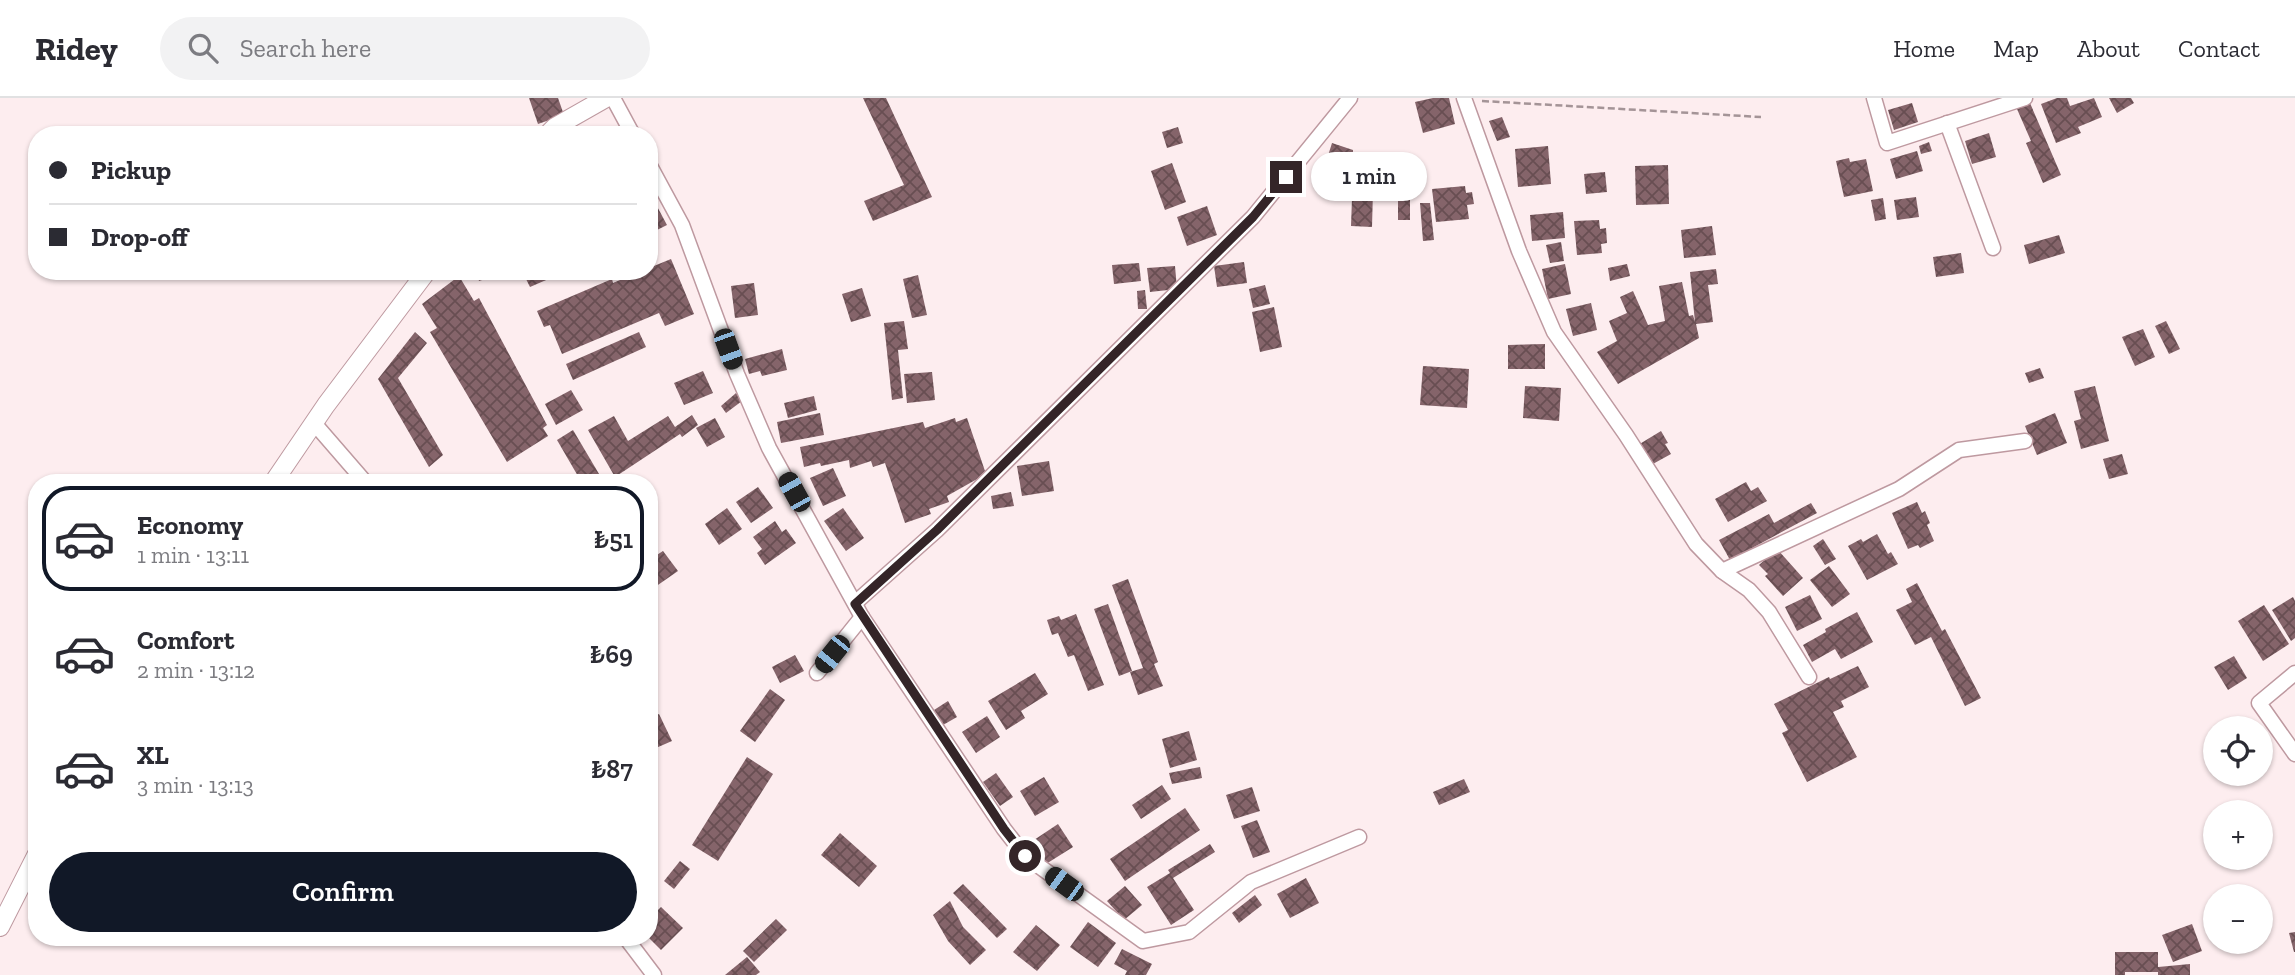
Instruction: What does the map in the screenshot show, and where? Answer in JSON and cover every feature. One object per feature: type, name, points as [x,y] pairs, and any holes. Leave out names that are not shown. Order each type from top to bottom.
[{"type":"street","points":[[557,126],[606,98]]},
{"type":"street","points":[[613,98],[628,126]]},
{"type":"street","points":[[855,604],[937,530],[1253,217],[1350,98]]},
{"type":"street","points":[[1874,98],[1887,143],[2025,98]]},
{"type":"street","points":[[1464,99],[1519,251],[1554,332],[1626,435],[1696,544],[1722,572],[1749,590],[1769,612],[1809,677]]},
{"type":"street","points":[[1947,123],[1993,248]]},
{"type":"street","points":[[658,181],[682,225],[737,374],[769,448],[863,617],[1004,829],[1025,856],[1143,941],[1189,932],[1251,882],[1359,837]]},
{"type":"street","points":[[279,474],[420,280]]},
{"type":"street","points":[[314,423],[358,474]]},
{"type":"street","points":[[1722,572],[1899,489],[1959,450],[2025,441]]},
{"type":"street","points":[[817,673],[863,617]]},
{"type":"street","points":[[2295,673],[2259,703],[2295,754]]},
{"type":"street","points":[[0,927],[28,871]]},
{"type":"street","points":[[632,946],[654,975]]},
{"type":"path","points":[[1464,99],[1761,117]]},
{"type":"building","points":[[529,98],[558,98],[564,115],[538,124]]},
{"type":"building","points":[[863,98],[886,98],[932,197],[873,221],[864,201],[904,185]]},
{"type":"building","points":[[1449,98],[1455,124],[1423,133],[1415,102]]},
{"type":"building","points":[[2057,98],[2067,98],[2070,106],[2094,98],[2102,117],[2078,127],[2081,133],[2056,143],[2041,104]]},
{"type":"building","points":[[2109,98],[2131,98],[2134,103],[2117,113]]},
{"type":"building","points":[[1912,103],[1918,122],[1894,130],[1888,110]]},
{"type":"building","points":[[2030,103],[2061,175],[2043,183],[2026,143],[2031,141],[2017,109]]},
{"type":"building","points":[[1502,117],[1510,137],[1497,141],[1489,121]]},
{"type":"building","points":[[1178,127],[1183,143],[1167,148],[1162,132]]},
{"type":"building","points":[[1989,133],[1996,157],[1972,164],[1965,141]]},
{"type":"building","points":[[1929,142],[1932,151],[1921,154],[1919,146]]},
{"type":"building","points":[[1332,143],[1353,150],[1353,153],[1374,154],[1372,227],[1351,226],[1353,170],[1326,162]]},
{"type":"building","points":[[1548,146],[1551,184],[1518,187],[1515,149]]},
{"type":"building","points":[[1917,151],[1923,171],[1896,179],[1890,159]]},
{"type":"building","points":[[1849,158],[1850,162],[1866,159],[1873,191],[1844,197],[1836,161]]},
{"type":"building","points":[[1172,163],[1186,202],[1165,210],[1151,171]]},
{"type":"building","points":[[1668,165],[1669,204],[1636,205],[1635,166]]},
{"type":"building","points":[[1605,172],[1607,192],[1586,194],[1584,174]]},
{"type":"building","points":[[1378,174],[1411,174],[1411,186],[1378,186]]},
{"type":"building","points":[[1465,186],[1466,193],[1472,192],[1474,204],[1467,205],[1469,219],[1436,222],[1432,189]]},
{"type":"building","points":[[1376,188],[1410,188],[1410,220],[1398,220],[1398,201],[1376,201]]},
{"type":"building","points":[[1916,197],[1919,217],[1897,220],[1894,200]]},
{"type":"building","points":[[1883,198],[1886,219],[1875,221],[1871,200]]},
{"type":"building","points":[[1420,203],[1430,203],[1434,240],[1423,241]]},
{"type":"building","points":[[1207,206],[1217,235],[1187,246],[1177,217]]},
{"type":"building","points":[[658,208],[667,225],[658,230]]},
{"type":"building","points":[[1563,212],[1565,238],[1532,241],[1530,215]]},
{"type":"building","points":[[1599,220],[1600,229],[1606,228],[1607,243],[1601,244],[1602,253],[1577,255],[1574,221]]},
{"type":"building","points":[[1712,226],[1716,255],[1684,258],[1681,230]]},
{"type":"building","points":[[2059,235],[2065,253],[2029,264],[2024,245]]},
{"type":"building","points":[[1561,242],[1564,261],[1550,263],[1546,245]]},
{"type":"building","points":[[1961,253],[1964,273],[1936,277],[1933,257]]},
{"type":"building","points":[[671,259],[694,314],[665,326],[659,313],[562,354],[550,325],[544,327],[537,311],[610,280],[613,283],[620,280],[658,280],[658,264]]},
{"type":"building","points":[[1244,262],[1247,283],[1217,287],[1214,266]]},
{"type":"building","points":[[1139,263],[1141,281],[1114,284],[1112,265]]},
{"type":"building","points":[[1565,264],[1571,294],[1548,299],[1542,269]]},
{"type":"building","points":[[1627,264],[1630,276],[1610,281],[1608,268]]},
{"type":"building","points":[[1175,266],[1177,289],[1150,292],[1147,268]]},
{"type":"building","points":[[1716,269],[1718,284],[1708,285],[1713,322],[1696,324],[1699,338],[1618,384],[1597,352],[1617,341],[1609,321],[1627,313],[1620,297],[1633,291],[1648,325],[1665,321],[1659,286],[1682,282],[1689,316],[1693,315],[1695,322],[1690,272]]},
{"type":"building","points":[[918,275],[927,315],[912,318],[903,279]]},
{"type":"building","points":[[454,280],[461,280],[474,301],[479,298],[547,425],[543,428],[548,436],[507,462],[430,332],[437,328],[422,304]]},
{"type":"building","points":[[526,280],[546,280],[530,287]]},
{"type":"building","points":[[754,283],[758,315],[735,318],[731,286]]},
{"type":"building","points":[[1265,285],[1270,304],[1253,308],[1249,289]]},
{"type":"building","points":[[862,288],[871,316],[851,322],[842,294]]},
{"type":"building","points":[[1145,290],[1147,309],[1138,309],[1137,291]]},
{"type":"building","points":[[1591,303],[1597,330],[1573,336],[1566,309]]},
{"type":"building","points":[[1274,307],[1282,347],[1260,352],[1252,312]]},
{"type":"building","points":[[904,321],[908,349],[898,350],[903,398],[892,400],[884,323]]},
{"type":"building","points":[[2166,321],[2180,349],[2169,354],[2155,326]]},
{"type":"building","points":[[2143,329],[2155,357],[2135,366],[2122,337]]},
{"type":"building","points":[[415,332],[427,343],[398,378],[443,455],[429,467],[378,379]]},
{"type":"building","points":[[639,332],[646,347],[573,380],[566,364]]},
{"type":"building","points":[[1545,344],[1545,369],[1508,369],[1508,345]]},
{"type":"building","points":[[782,349],[787,370],[762,376],[760,371],[749,374],[745,359]]},
{"type":"building","points":[[1423,366],[1469,369],[1467,408],[1420,405]]},
{"type":"building","points":[[2040,368],[2044,378],[2029,383],[2025,373]]},
{"type":"building","points":[[703,371],[713,393],[684,405],[674,383]]},
{"type":"building","points":[[932,372],[935,400],[907,403],[904,374]]},
{"type":"building","points":[[1525,386],[1561,388],[1559,421],[1523,418]]},
{"type":"building","points":[[2095,386],[2109,441],[2081,449],[2074,421],[2081,419],[2074,391]]},
{"type":"building","points":[[571,390],[583,410],[556,425],[545,404]]},
{"type":"building","points":[[736,393],[742,401],[726,413],[721,406]]},
{"type":"building","points":[[814,396],[817,410],[788,418],[784,403]]},
{"type":"building","points":[[820,413],[824,435],[781,443],[777,422]]},
{"type":"building","points":[[2055,413],[2067,443],[2037,455],[2025,426]]},
{"type":"building","points":[[692,415],[698,425],[620,474],[613,474],[588,430],[614,416],[628,441],[668,416],[675,427]]},
{"type":"building","points":[[715,418],[725,437],[707,447],[696,428]]},
{"type":"building","points":[[955,418],[956,422],[967,418],[986,474],[947,496],[949,502],[929,509],[931,514],[905,523],[885,463],[873,467],[871,461],[850,468],[849,460],[804,467],[800,447],[923,422],[925,428]]},
{"type":"building","points":[[573,430],[599,474],[577,474],[557,440]]},
{"type":"building","points":[[1661,431],[1671,454],[1651,465],[1638,445]]},
{"type":"building","points":[[2122,454],[2128,474],[2109,479],[2103,459]]},
{"type":"building","points":[[1049,461],[1054,491],[1022,496],[1017,466]]},
{"type":"building","points":[[833,468],[846,496],[823,506],[810,478]]},
{"type":"building","points":[[1746,482],[1751,491],[1758,487],[1767,501],[1728,522],[1715,499]]},
{"type":"building","points":[[758,487],[773,508],[751,523],[736,502]]},
{"type":"building","points":[[1011,492],[1014,506],[993,509],[991,496]]},
{"type":"building","points":[[1917,502],[1922,513],[1925,511],[1930,523],[1927,525],[1934,541],[1920,548],[1918,545],[1908,549],[1892,513]]},
{"type":"building","points":[[1811,503],[1817,513],[1730,560],[1719,540],[1769,514],[1774,523]]},
{"type":"building","points":[[727,508],[742,529],[719,545],[705,524]]},
{"type":"building","points":[[843,508],[864,538],[846,551],[824,521]]},
{"type":"building","points":[[775,521],[782,532],[786,529],[796,543],[765,565],[757,553],[762,549],[753,537]]},
{"type":"building","points":[[1877,534],[1888,554],[1891,552],[1898,564],[1867,580],[1848,546]]},
{"type":"building","points":[[1823,539],[1836,559],[1825,565],[1813,546]]},
{"type":"building","points":[[1777,549],[1803,578],[1783,596],[1759,565]]},
{"type":"building","points":[[663,551],[678,571],[658,585],[658,554]]},
{"type":"building","points":[[1829,566],[1850,594],[1832,607],[1810,580]]},
{"type":"building","points":[[1128,579],[1158,662],[1154,664],[1163,686],[1138,695],[1130,672],[1143,668],[1112,585]]},
{"type":"building","points":[[1917,583],[1981,698],[1965,706],[1931,637],[1915,645],[1896,610],[1912,602],[1906,589]]},
{"type":"building","points":[[1810,595],[1822,619],[1797,631],[1785,607]]},
{"type":"building","points":[[2293,597],[2295,638],[2291,641],[2272,610]]},
{"type":"building","points":[[1108,604],[1132,671],[1119,676],[1094,609]]},
{"type":"building","points":[[2264,605],[2289,644],[2263,661],[2238,621]]},
{"type":"building","points":[[1857,612],[1873,642],[1841,659],[1835,649],[1812,662],[1803,645],[1826,632],[1825,629]]},
{"type":"building","points":[[1076,614],[1104,685],[1088,691],[1074,655],[1068,657],[1058,633],[1052,635],[1047,620],[1059,616],[1061,620]]},
{"type":"building","points":[[795,655],[804,671],[780,683],[772,667]]},
{"type":"building","points":[[2234,656],[2247,678],[2228,690],[2214,667]]},
{"type":"building","points":[[1858,666],[1869,687],[1841,701],[1844,707],[1833,712],[1857,757],[1807,782],[1782,733],[1788,730],[1774,704]]},
{"type":"building","points":[[1035,673],[1048,694],[1021,711],[1025,718],[1006,730],[988,701]]},
{"type":"building","points":[[770,689],[785,700],[755,742],[740,731]]},
{"type":"building","points":[[948,701],[957,717],[943,725],[934,710]]},
{"type":"building","points":[[658,714],[672,741],[658,747]]},
{"type":"building","points":[[987,716],[1000,737],[976,753],[962,732]]},
{"type":"building","points":[[1189,731],[1197,760],[1170,768],[1162,739]]},
{"type":"building","points":[[747,757],[773,774],[718,861],[692,845]]},
{"type":"building","points":[[1200,767],[1202,778],[1172,784],[1169,773]]},
{"type":"building","points":[[996,773],[1013,797],[1000,806],[983,782]]},
{"type":"building","points":[[1044,777],[1059,802],[1035,816],[1020,791]]},
{"type":"building","points":[[1464,779],[1470,792],[1439,805],[1433,792]]},
{"type":"building","points":[[1162,785],[1171,799],[1141,819],[1132,805]]},
{"type":"building","points":[[1252,787],[1260,811],[1234,819],[1226,795]]},
{"type":"building","points":[[1185,808],[1200,830],[1125,881],[1110,859]]},
{"type":"building","points":[[1257,820],[1270,852],[1253,858],[1241,826]]},
{"type":"building","points":[[1058,824],[1073,847],[1046,864],[1031,842]]},
{"type":"building","points":[[840,833],[877,866],[859,887],[821,855]]},
{"type":"building","points":[[1210,844],[1215,852],[1173,878],[1194,910],[1171,925],[1147,887],[1170,873],[1168,870]]},
{"type":"building","points":[[680,861],[690,869],[674,889],[664,881]]},
{"type":"building","points":[[1306,878],[1319,903],[1290,918],[1277,894]]},
{"type":"building","points":[[963,884],[1007,929],[997,938],[953,893]]},
{"type":"building","points":[[1125,886],[1142,905],[1124,920],[1107,901]]},
{"type":"building","points":[[1255,895],[1262,905],[1239,923],[1232,913]]},
{"type":"building","points":[[950,901],[963,927],[986,950],[970,965],[948,941],[933,915]]},
{"type":"building","points":[[661,907],[683,928],[661,950],[657,946],[658,910]]},
{"type":"building","points":[[776,919],[787,930],[754,962],[743,951]]},
{"type":"building","points":[[1088,922],[1116,943],[1098,967],[1070,947]]},
{"type":"building","points":[[2192,924],[2202,951],[2173,962],[2162,935]]},
{"type":"building","points":[[1036,925],[1060,945],[1037,971],[1013,952]]},
{"type":"building","points":[[2295,932],[2295,952],[2294,952],[2289,933]]},
{"type":"building","points":[[1122,949],[1152,964],[1146,975],[1125,975],[1127,971],[1114,964]]},
{"type":"building","points":[[2115,952],[2158,952],[2158,967],[2190,964],[2190,975],[2125,972],[2125,975],[2115,975]]},
{"type":"building","points":[[747,957],[760,972],[756,975],[725,975]]},
{"type":"route","points":[[1025,856],[1004,829],[855,604],[937,530],[1253,217],[1286,177]]}]
